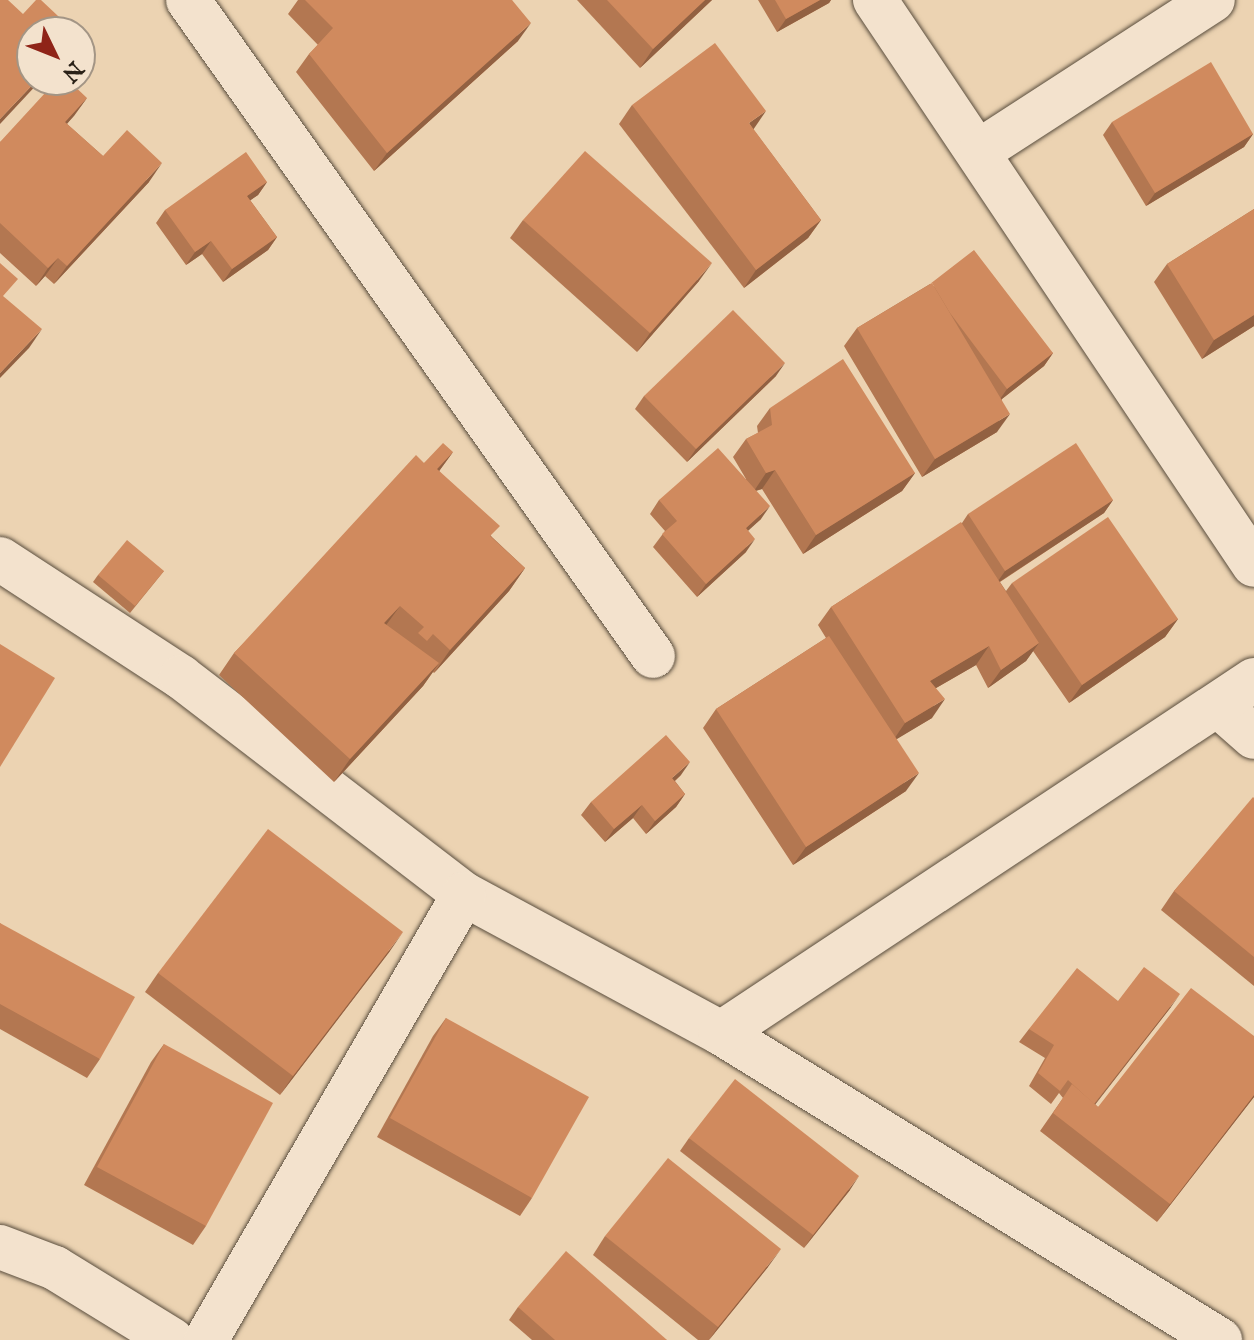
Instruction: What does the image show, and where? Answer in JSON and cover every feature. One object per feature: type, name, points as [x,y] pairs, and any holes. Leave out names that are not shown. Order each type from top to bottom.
[{"type":"street","points":[[188,0],[653,656]]},
{"type":"street","points":[[875,0],[981,150],[1254,565]]},
{"type":"street","points":[[981,150],[1213,0]]},
{"type":"street","points":[[0,559],[181,677],[464,894],[721,1033],[1220,1340]]},
{"type":"street","points":[[721,1033],[1220,707],[1254,680]]},
{"type":"street","points":[[1220,707],[1254,737]]},
{"type":"street","points":[[206,1340],[464,894]]},
{"type":"street","points":[[0,1247],[55,1268],[172,1340]]},
{"type":"building","points":[[0,0],[8,0],[23,14],[36,0],[41,0],[58,16],[16,16],[16,96],[22,96],[0,119]]},
{"type":"building","points":[[305,0],[512,0],[531,23],[387,153],[309,54],[333,28]]},
{"type":"building","points":[[607,0],[705,0],[653,49]]},
{"type":"building","points":[[775,0],[820,0],[786,19]]},
{"type":"building","points":[[715,43],[766,111],[749,123],[821,220],[756,270],[632,105]]},
{"type":"building","points":[[1211,62],[1253,134],[1155,193],[1112,122]]},
{"type":"building","points":[[42,96],[85,96],[87,98],[65,122],[103,156],[127,130],[162,163],[67,266],[58,258],[48,268],[0,223],[0,142]]},
{"type":"building","points":[[585,151],[712,263],[650,333],[523,220]]},
{"type":"building","points":[[246,152],[267,182],[247,196],[277,237],[232,269],[211,241],[195,252],[165,210]]},
{"type":"building","points":[[1254,209],[1254,315],[1214,340],[1167,264]]},
{"type":"building","points":[[974,250],[1053,353],[1007,389],[930,284]]},
{"type":"building","points":[[0,263],[18,279],[3,296],[42,329],[0,373]]},
{"type":"building","points":[[932,283],[1010,414],[935,459],[857,328]]},
{"type":"building","points":[[733,310],[785,363],[696,449],[644,396]]},
{"type":"building","points":[[843,359],[915,473],[816,535],[775,470],[766,473],[746,439],[772,425],[770,408]]},
{"type":"building","points":[[443,443],[453,452],[437,469],[500,526],[490,536],[525,568],[450,650],[433,634],[427,641],[418,633],[424,627],[400,606],[384,623],[439,663],[350,759],[234,653],[416,455],[424,463]]},
{"type":"building","points":[[1076,443],[1113,500],[1005,571],[968,514]]},
{"type":"building","points":[[718,448],[770,506],[746,528],[755,539],[706,584],[662,534],[677,521],[659,500]]},
{"type":"building","points":[[1108,517],[1178,619],[1082,685],[1012,583]]},
{"type":"building","points":[[961,522],[1039,643],[1001,670],[989,646],[930,681],[945,699],[905,723],[831,607]]},
{"type":"building","points":[[127,540],[164,571],[135,606],[98,575]]},
{"type":"building","points":[[829,636],[919,773],[806,847],[716,709]]},
{"type":"building","points":[[0,644],[55,678],[0,767]]},
{"type":"building","points":[[666,735],[690,762],[672,778],[685,794],[655,821],[642,805],[614,829],[591,802]]},
{"type":"building","points":[[1254,798],[1254,957],[1174,891]]},
{"type":"building","points":[[268,829],[403,932],[293,1076],[158,973]]},
{"type":"building","points":[[0,923],[135,997],[100,1059],[0,1004]]},
{"type":"building","points":[[1144,967],[1180,994],[1094,1104],[1068,1080],[1060,1091],[1038,1073],[1054,1045],[1029,1029],[1077,968],[1118,1001]]},
{"type":"building","points":[[1191,988],[1254,1036],[1254,1095],[1170,1204],[1053,1113],[1072,1084],[1098,1107]]},
{"type":"building","points":[[446,1018],[589,1097],[532,1198],[390,1118]]},
{"type":"building","points":[[164,1044],[273,1103],[206,1226],[97,1167]]},
{"type":"building","points":[[735,1079],[859,1176],[813,1235],[689,1138]]},
{"type":"building","points":[[668,1158],[781,1249],[718,1327],[605,1236]]},
{"type":"building","points":[[566,1251],[667,1340],[555,1340],[518,1307]]}]
